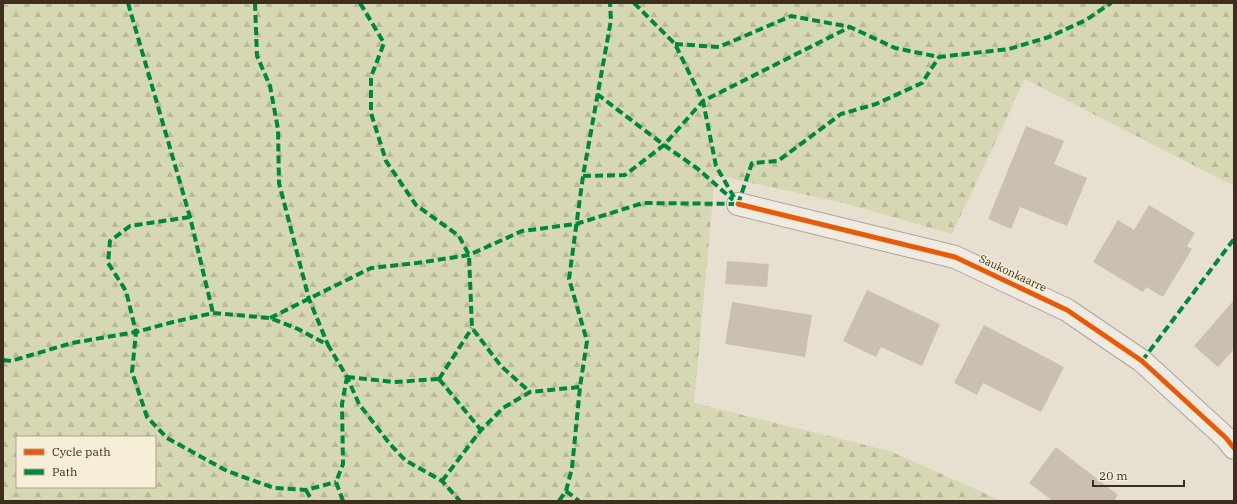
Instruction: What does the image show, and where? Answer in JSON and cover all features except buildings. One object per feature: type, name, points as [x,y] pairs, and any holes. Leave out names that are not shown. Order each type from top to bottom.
[{"type":"street","name":"Saukonkaarre","points":[[738,204],[955,256],[1067,310],[1142,361],[1226,438],[1234,448]]},
{"type":"green space","points":[[3,3],[1234,3],[1234,186],[1025,79],[952,234],[843,203],[715,175],[694,403],[890,451],[1002,501],[3,501]]},
{"type":"marked path","points":[[128,3],[190,217],[213,313]]},
{"type":"marked path","points":[[255,3],[257,56],[270,86],[278,129],[279,183],[309,299],[328,345]]},
{"type":"marked path","points":[[360,3],[384,43],[371,77],[371,113],[386,161],[416,205],[459,236],[469,255],[472,328],[501,366],[530,392]]},
{"type":"marked path","points":[[559,501],[566,491],[572,468],[580,387],[587,341],[569,279],[583,176],[611,20],[610,3]]},
{"type":"marked path","points":[[634,3],[675,44],[703,101],[716,166],[738,204]]},
{"type":"marked path","points":[[675,44],[719,47],[791,16],[850,27],[895,48],[939,57],[1009,49],[1049,37],[1086,20],[1111,3]]},
{"type":"marked path","points":[[583,176],[625,175],[664,145],[703,101],[850,27]]},
{"type":"marked path","points":[[738,204],[752,163],[778,161],[841,114],[876,104],[922,83],[939,57]]},
{"type":"marked path","points":[[597,94],[698,169],[733,200]]},
{"type":"marked path","points":[[270,318],[371,268],[469,255],[522,231],[576,224],[643,203],[738,204]]},
{"type":"marked path","points":[[190,217],[130,226],[110,241],[108,263],[126,291],[136,332],[132,372],[147,417],[167,438],[227,471],[274,488],[306,490],[336,482]]},
{"type":"marked path","points":[[1142,361],[1234,239]]},
{"type":"marked path","points":[[3,360],[11,361],[72,343],[136,332],[213,313],[270,318],[298,329],[328,345],[347,377],[359,404],[390,444],[405,460],[442,481],[460,501]]},
{"type":"marked path","points":[[439,379],[472,328]]},
{"type":"marked path","points":[[347,377],[394,382],[439,379]]},
{"type":"marked path","points":[[343,501],[336,482],[343,464],[342,404],[347,377]]},
{"type":"marked path","points":[[439,379],[481,430]]},
{"type":"marked path","points":[[442,481],[481,430],[503,408],[530,392],[580,387]]},
{"type":"marked path","points":[[306,490],[312,501]]},
{"type":"marked path","points":[[566,491],[579,501]]},
{"type":"cycle path","points":[[738,204],[955,257],[1067,310],[1142,361],[1226,438],[1234,448]]}]
